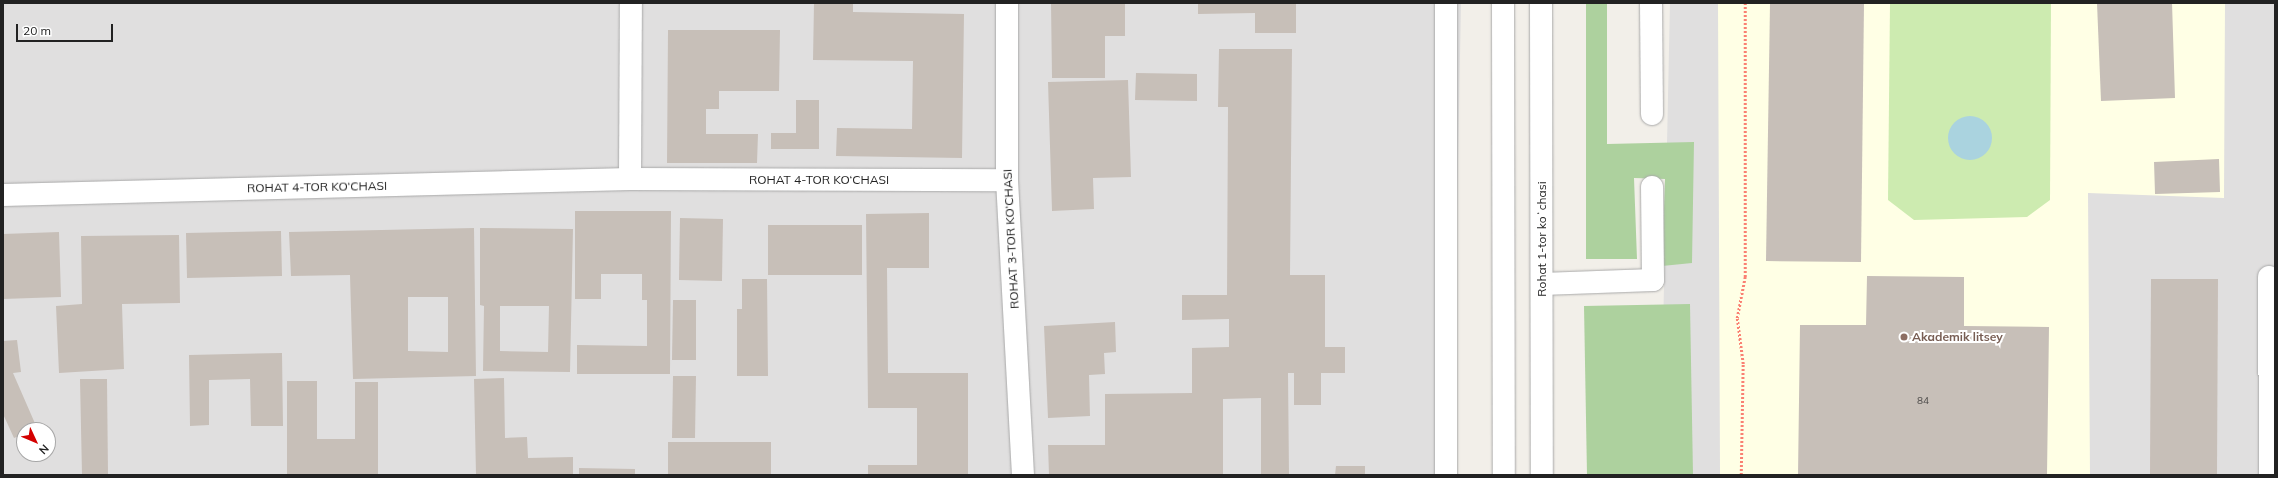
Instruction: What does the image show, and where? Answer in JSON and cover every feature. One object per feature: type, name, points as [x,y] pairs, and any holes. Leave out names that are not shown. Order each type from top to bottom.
[{"type":"street","points":[[630,179],[631,3]]},
{"type":"street","name":"ROHAT 3-TOR KO‘CHASI","points":[[1007,3],[1007,180],[1023,475]]},
{"type":"street","points":[[1446,3],[1446,475]]},
{"type":"street","points":[[1503,3],[1504,475]]},
{"type":"street","name":"Rohat 1-tor koʻchasi","points":[[1541,3],[1542,475]]},
{"type":"street","points":[[1651,3],[1652,114]]},
{"type":"street","name":"ROHAT 4-TOR KO‘CHASI","points":[[3,195],[630,179],[1007,180]]},
{"type":"street","points":[[1542,284],[1653,280],[1652,188]]},
{"type":"street","points":[[2269,277],[2270,475]]},
{"type":"path","points":[[1741,475],[1743,364],[1737,318],[1745,277],[1745,3]]},
{"type":"shaded area","points":[[3,3],[1461,3],[1452,475],[3,475]]},
{"type":"shaded area","name":"Akademik litsey","points":[[1670,3],[2275,3],[2275,475],[1660,475]]},
{"type":"shaded area","name":"Akademik litsey","points":[[1718,3],[2225,3],[2224,198],[2088,193],[2090,475],[1720,475]]},
{"type":"green space","points":[[1586,3],[1607,3],[1607,144],[1694,142],[1692,263],[1662,266],[1665,179],[1634,178],[1637,259],[1586,259]]},
{"type":"green space","points":[[1890,3],[2051,3],[2050,200],[2027,217],[1914,220],[1888,200]]},
{"type":"green space","points":[[1690,304],[1693,475],[1587,475],[1584,306]]},
{"type":"water","points":[[1966,116],[1974,116],[1986,122],[1992,134],[1992,142],[1986,154],[1974,160],[1966,160],[1954,154],[1948,142],[1948,134],[1954,122]]},
{"type":"building","points":[[814,3],[853,3],[853,12],[964,14],[962,158],[836,156],[837,128],[912,129],[913,61],[813,60]]},
{"type":"building","points":[[1051,3],[1125,3],[1125,36],[1105,36],[1105,78],[1052,78]]},
{"type":"building","points":[[1198,3],[1296,3],[1296,33],[1255,33],[1255,13],[1198,14]]},
{"type":"building","points":[[1770,3],[1864,3],[1861,262],[1766,261]]},
{"type":"building","points":[[2097,3],[2172,3],[2175,98],[2101,101]]},
{"type":"building","points":[[668,30],[780,30],[779,91],[719,91],[719,109],[706,109],[706,134],[758,134],[757,163],[667,163]]},
{"type":"building","points":[[1219,49],[1292,49],[1290,275],[1325,275],[1325,347],[1345,347],[1345,373],[1321,373],[1321,405],[1294,405],[1294,373],[1288,373],[1289,475],[1261,475],[1261,398],[1223,399],[1223,475],[1049,475],[1048,445],[1105,445],[1105,394],[1192,393],[1192,348],[1229,347],[1229,319],[1182,320],[1182,295],[1227,295],[1228,107],[1218,107]]},
{"type":"building","points":[[1136,73],[1197,74],[1197,101],[1135,100]]},
{"type":"building","points":[[1128,80],[1131,177],[1093,178],[1094,209],[1052,211],[1048,82]]},
{"type":"building","points":[[796,100],[819,100],[819,149],[771,149],[771,133],[796,133]]},
{"type":"building","points":[[2219,159],[2220,192],[2155,194],[2154,162]]},
{"type":"building","points":[[575,211],[671,211],[670,374],[577,374],[577,345],[647,346],[647,300],[642,300],[642,274],[601,274],[601,299],[575,299]]},
{"type":"building","points":[[929,213],[929,268],[887,268],[888,373],[968,373],[968,475],[868,475],[868,465],[917,465],[917,408],[868,408],[866,214]]},
{"type":"building","points":[[680,218],[723,219],[722,281],[679,280]]},
{"type":"building","points":[[768,225],[862,225],[862,275],[768,275]]},
{"type":"building","points":[[474,228],[476,376],[353,379],[350,275],[291,276],[289,232]],"holes":[[[408,297],[448,297],[448,352],[408,351]]]},
{"type":"building","points":[[480,228],[573,229],[570,372],[483,371],[484,306],[480,305]],"holes":[[[500,306],[549,306],[548,352],[500,351]]]},
{"type":"building","points":[[281,231],[282,276],[187,278],[186,233]]},
{"type":"building","points":[[59,232],[61,297],[3,299],[3,234]]},
{"type":"building","points":[[179,235],[180,303],[122,304],[124,369],[59,373],[56,306],[82,304],[81,236]]},
{"type":"building","points":[[1867,276],[1964,277],[1964,326],[2049,327],[2047,475],[1798,475],[1800,325],[1866,325]]},
{"type":"building","points":[[742,279],[767,279],[768,376],[737,376],[737,309],[742,309]]},
{"type":"building","points":[[2151,279],[2218,279],[2217,475],[2150,475]]},
{"type":"building","points":[[673,300],[696,300],[696,360],[672,360]]},
{"type":"building","points":[[1115,322],[1116,352],[1104,353],[1105,374],[1089,375],[1090,416],[1048,418],[1044,326]]},
{"type":"building","points":[[17,340],[21,372],[13,373],[34,422],[16,422],[16,437],[14,438],[3,414],[3,341]]},
{"type":"building","points":[[282,353],[283,426],[251,426],[250,379],[209,380],[209,425],[190,426],[189,355]]},
{"type":"building","points":[[673,376],[696,376],[695,438],[672,438]]},
{"type":"building","points":[[504,378],[505,438],[527,437],[528,458],[573,457],[573,475],[476,475],[474,379]]},
{"type":"building","points":[[80,379],[107,379],[108,475],[82,475]]},
{"type":"building","points":[[287,381],[317,381],[317,439],[355,439],[355,382],[378,382],[378,475],[287,475]]},
{"type":"building","points":[[668,442],[771,442],[771,475],[668,475]]},
{"type":"building","points":[[1336,466],[1365,466],[1365,475],[1335,475]]},
{"type":"building","points":[[579,468],[635,469],[635,475],[579,475]]},
{"type":"place","name":"Akademik litsey","points":[[1904,337]]}]
